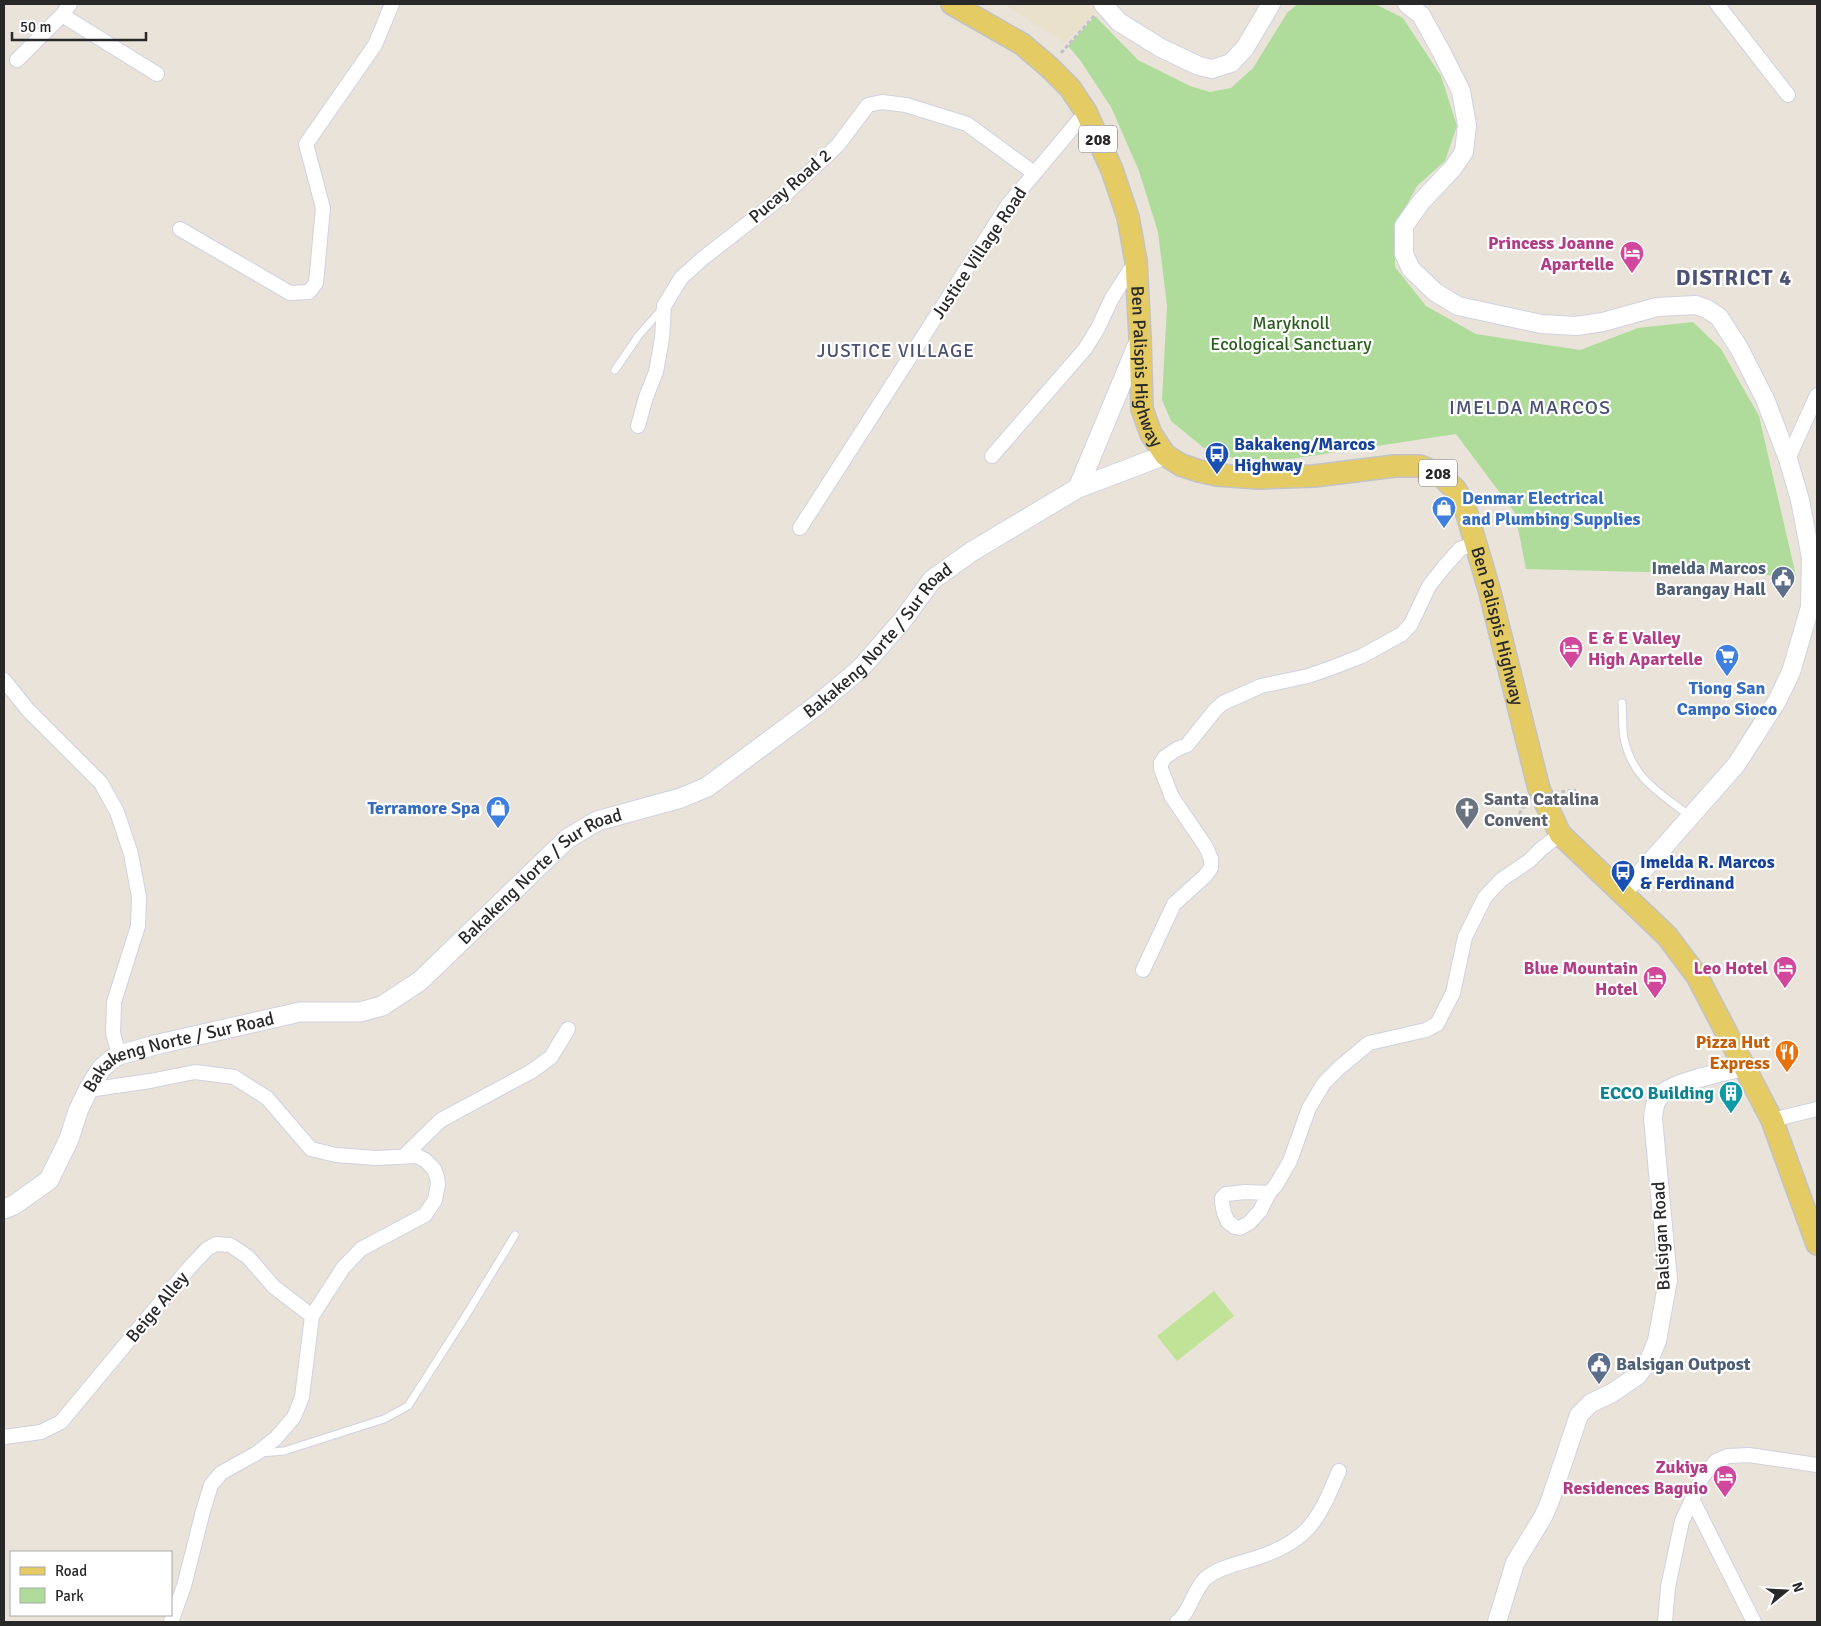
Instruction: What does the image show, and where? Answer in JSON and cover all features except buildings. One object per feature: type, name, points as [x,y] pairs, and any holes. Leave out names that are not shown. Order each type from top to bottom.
[{"type":"main road","name":"Ben Palispis Highway","points":[[952,4],[1022,44],[1049,66],[1070,88],[1086,112],[1112,170],[1128,217],[1136,261],[1142,409],[1151,434],[1165,455],[1181,465],[1199,471],[1217,475],[1258,478],[1314,476],[1396,466],[1420,466],[1439,474],[1455,488],[1464,504],[1476,543],[1539,789],[1560,834],[1667,936],[1696,976],[1772,1120],[1817,1244]]},
{"type":"main road","points":[[1078,488],[1140,337]]},
{"type":"main road","name":"Bakakeng Norte / Sur Road","points":[[4,1209],[14,1205],[49,1180],[69,1139],[78,1111],[88,1090],[101,1069],[119,1055],[300,1012],[360,1012],[382,1006],[420,981],[567,839],[597,821],[681,798],[707,787],[816,706],[860,669],[902,621],[932,580],[971,552],[1078,488],[1165,455]]},
{"type":"street","points":[[17,60],[62,15],[70,4]]},
{"type":"street","points":[[180,229],[290,294],[309,292],[316,283],[323,208],[306,144],[374,45],[392,4]]},
{"type":"street","points":[[1103,4],[1119,22],[1160,48],[1199,66],[1212,69],[1231,63],[1245,48],[1271,4]]},
{"type":"street","points":[[1407,4],[1421,15],[1461,91],[1466,125],[1464,152],[1453,168],[1421,202],[1404,226],[1404,254],[1411,269],[1435,292],[1458,306],[1541,324],[1585,325],[1657,307],[1696,305],[1707,309],[1719,317],[1739,348],[1765,399],[1788,459],[1800,500],[1810,558],[1814,607],[1791,672],[1777,701],[1736,765],[1623,893]]},
{"type":"street","points":[[1717,4],[1788,95]]},
{"type":"street","points":[[62,15],[157,74]]},
{"type":"street","name":"Pucay Road 2","points":[[638,426],[646,397],[656,372],[662,338],[664,306],[682,278],[702,259],[788,192],[838,145],[868,106],[882,102],[906,105],[967,124],[1034,173]]},
{"type":"street","name":"Justice Village Road","points":[[800,528],[1007,206],[1086,112]]},
{"type":"street","points":[[992,456],[1085,349],[1098,328],[1112,298],[1136,261]]},
{"type":"street","points":[[1788,459],[1817,395]]},
{"type":"street","points":[[1143,970],[1174,904],[1206,876],[1211,868],[1212,859],[1172,797],[1161,769],[1164,757],[1176,749],[1187,745],[1216,709],[1230,699],[1261,686],[1308,676],[1331,668],[1362,656],[1402,634],[1410,624],[1429,586],[1460,549],[1476,543]]},
{"type":"street","points":[[4,680],[28,710],[101,782],[117,812],[131,854],[139,897],[138,926],[114,1002],[112,1033],[119,1055]]},
{"type":"street","points":[[1269,1193],[1290,1161],[1309,1108],[1324,1083],[1369,1043],[1426,1030],[1437,1024],[1453,993],[1465,937],[1485,897],[1501,880],[1530,861],[1560,834]]},
{"type":"street","points":[[404,1156],[441,1120],[532,1071],[552,1058],[568,1029]]},
{"type":"street","name":"Balsigan Road","points":[[1497,1622],[1516,1563],[1543,1517],[1550,1501],[1578,1415],[1591,1403],[1612,1393],[1638,1376],[1649,1360],[1657,1341],[1668,1280],[1653,1118],[1655,1104],[1662,1093],[1684,1083],[1744,1067]]},
{"type":"street","points":[[88,1090],[195,1072],[234,1077],[267,1098],[311,1148],[336,1155],[376,1158],[417,1156],[426,1160],[434,1169],[438,1184],[435,1200],[425,1215],[362,1249],[344,1268],[312,1316],[302,1397],[294,1417],[276,1438],[257,1453],[221,1473],[211,1485],[184,1586],[171,1622]]},
{"type":"street","points":[[1772,1120],[1817,1109]]},
{"type":"street","name":"Beige Alley","points":[[4,1437],[41,1432],[60,1422],[189,1268],[207,1249],[216,1244],[230,1244],[248,1257],[274,1287],[312,1316]]},
{"type":"street","points":[[1665,1622],[1668,1587],[1682,1521],[1703,1476],[1716,1461],[1728,1456],[1749,1455],[1817,1465]]},
{"type":"street","points":[[1177,1622],[1185,1614],[1195,1592],[1206,1579],[1240,1562],[1257,1558],[1282,1548],[1306,1532],[1318,1515],[1339,1471]]},
{"type":"street","points":[[1692,1499],[1754,1622]]},
{"type":"lane","points":[[615,370],[639,335],[664,306]]},
{"type":"lane","points":[[1622,703],[1624,739],[1634,766],[1644,780],[1692,817]]},
{"type":"lane","points":[[257,1453],[284,1452],[384,1420],[408,1406],[515,1235]]},
{"type":"path","points":[[1049,66],[1103,4]]},
{"type":"path","points":[[1519,814],[1525,805],[1524,796],[1576,790]]},
{"type":"shaded area","points":[[1004,4],[1087,4],[1095,12],[1065,43]]},
{"type":"green space","name":"Maryknoll Ecological Sanctuary","points":[[1298,4],[1375,4],[1403,18],[1441,76],[1457,126],[1445,161],[1417,186],[1395,227],[1395,267],[1426,306],[1476,334],[1580,350],[1638,328],[1693,322],[1721,349],[1759,416],[1796,576],[1526,569],[1515,513],[1456,434],[1291,459],[1236,459],[1204,448],[1171,421],[1162,400],[1167,306],[1158,232],[1139,171],[1111,107],[1080,60],[1068,46],[1095,16],[1138,60],[1190,86],[1210,92],[1231,88],[1253,68],[1287,13]]},
{"type":"green space","points":[[1214,1291],[1234,1316],[1177,1361],[1157,1336]]},
{"type":"place","name":"Princess Joanne Apartelle","points":[[1632,274]]},
{"type":"place","name":"Bakakeng/Marcos Highway","points":[[1217,475]]},
{"type":"place","name":"Denmar Electrical and Plumbing Supplies","points":[[1444,529]]},
{"type":"place","name":"Imelda Marcos Barangay Hall","points":[[1783,599]]},
{"type":"place","name":"E & E Valley High Apartelle","points":[[1571,669]]},
{"type":"place","name":"Tiong San Campo Sioco","points":[[1727,677]]},
{"type":"place","name":"Terramore Spa","points":[[498,829]]},
{"type":"place","name":"Santa Catalina Convent","points":[[1467,830]]},
{"type":"place","name":"Imelda R. Marcos & Ferdinand","points":[[1623,893]]},
{"type":"place","name":"Leo Hotel","points":[[1785,989]]},
{"type":"place","name":"Blue Mountain Hotel","points":[[1655,999]]},
{"type":"place","name":"Pizza Hut Express","points":[[1787,1073]]},
{"type":"place","name":"ECCO Building","points":[[1731,1114]]},
{"type":"place","name":"Balsigan Outpost","points":[[1599,1385]]},
{"type":"place","name":"Zukiya Residences Baguio","points":[[1725,1498]]},
{"type":"district","name":"DISTRICT 4","points":[[1734,277]]},
{"type":"district","name":"JUSTICE VILLAGE","points":[[896,350]]},
{"type":"district","name":"IMELDA MARCOS","points":[[1530,407]]}]
